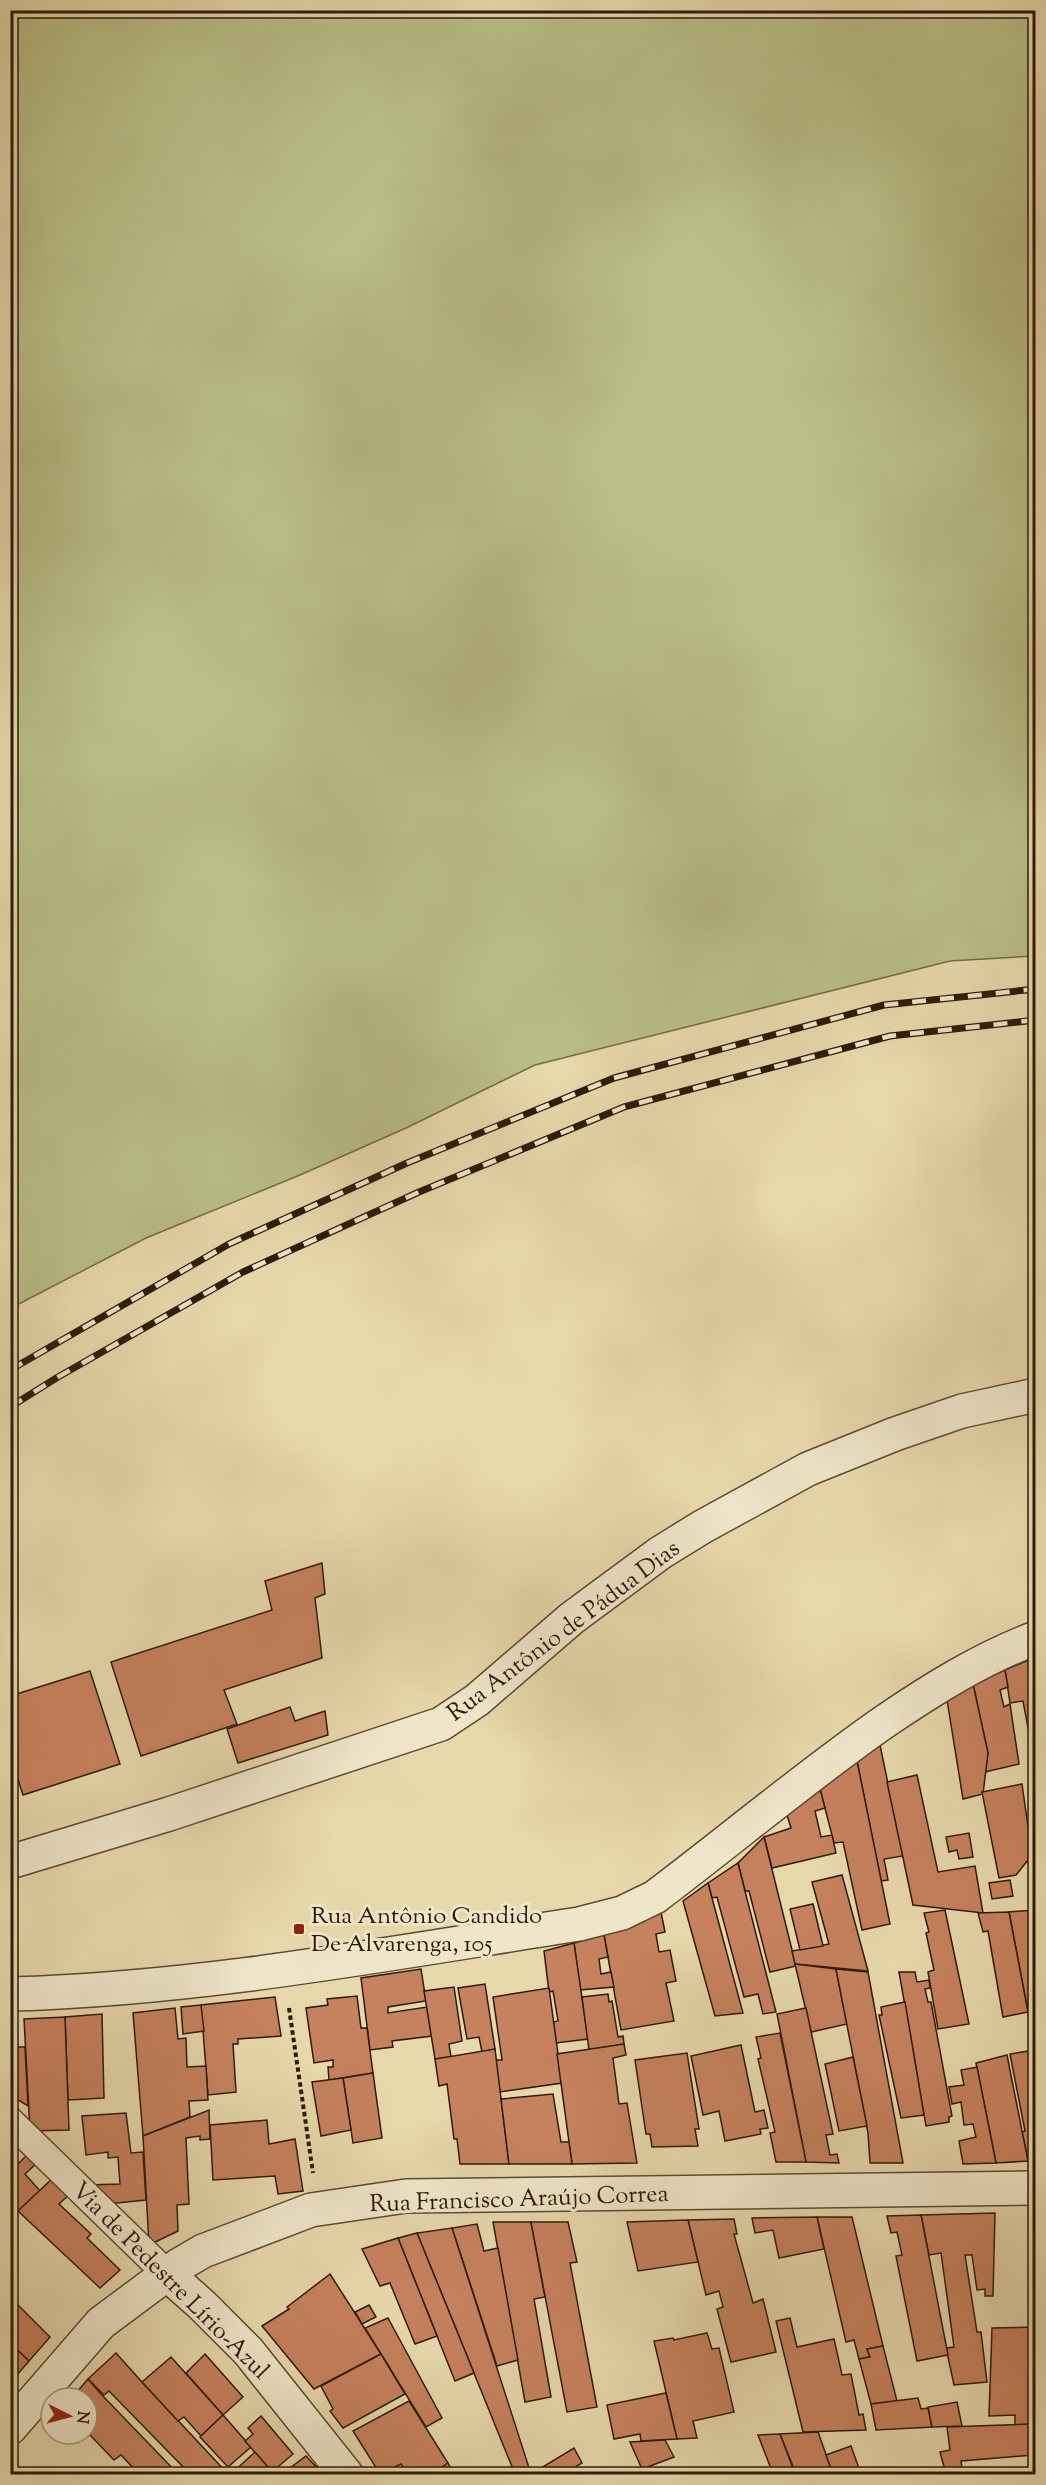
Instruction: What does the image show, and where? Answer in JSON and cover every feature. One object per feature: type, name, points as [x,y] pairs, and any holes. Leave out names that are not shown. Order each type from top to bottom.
[{"type":"street","name":"Rua Antônio de Pádua Dias","points":[[10,1862],[169,1814],[441,1724],[477,1700],[572,1618],[660,1553],[702,1527],[808,1469],[895,1434],[962,1411],[1035,1395]]},
{"type":"street","points":[[10,1994],[100,1990],[283,1969],[579,1924],[622,1913],[655,1897],[833,1757],[917,1699],[976,1665],[1035,1638]]},
{"type":"street","name":"Via de Pedestre Lírio-Azul","points":[[10,2121],[248,2350],[346,2475]]},
{"type":"street","name":"Rua Francisco Araújo Correa","points":[[10,2428],[101,2323],[167,2274],[202,2251],[319,2208],[406,2196],[1035,2188]]},
{"type":"path","points":[[283,1969],[319,2208]]},
{"type":"green space","points":[[11,10],[1035,11],[1035,956],[950,961],[535,1065],[406,1128],[300,1175],[146,1238],[11,1308]]},
{"type":"building","points":[[322,1563],[325,1594],[315,1598],[322,1658],[224,1690],[237,1724],[141,1756],[111,1662],[272,1610],[265,1581]]},
{"type":"building","points":[[1036,1657],[1036,1748],[1032,1749],[1023,1701],[1010,1703],[1005,1670]]},
{"type":"building","points":[[1005,1670],[1008,1687],[1000,1690],[1004,1707],[1010,1704],[1019,1764],[985,1772],[988,1753],[973,1684]]},
{"type":"building","points":[[90,1671],[120,1764],[23,1795],[10,1754],[10,1696]]},
{"type":"building","points":[[973,1684],[988,1753],[983,1794],[963,1799],[947,1700]]},
{"type":"building","points":[[290,1707],[295,1721],[325,1711],[328,1735],[238,1763],[227,1729]]},
{"type":"building","points":[[880,1745],[903,1856],[884,1859],[888,1880],[881,1881],[857,1761]]},
{"type":"building","points":[[857,1761],[890,1924],[862,1930],[843,1842],[834,1843],[820,1789]]},
{"type":"building","points":[[917,1775],[938,1872],[975,1866],[983,1913],[913,1905],[887,1782]]},
{"type":"building","points":[[1022,1784],[1032,1855],[1016,1875],[999,1878],[982,1792]]},
{"type":"building","points":[[820,1789],[825,1808],[815,1811],[821,1837],[832,1835],[836,1853],[772,1868],[764,1837],[791,1828],[787,1815]]},
{"type":"building","points":[[969,1833],[973,1857],[959,1859],[957,1850],[949,1852],[946,1837]]},
{"type":"building","points":[[764,1837],[796,1966],[770,1972],[749,1891],[745,1891],[738,1863]]},
{"type":"building","points":[[1031,1847],[1036,1847],[1036,1878],[1032,1855]]},
{"type":"building","points":[[738,1863],[776,2012],[763,2014],[758,1994],[744,1997],[717,1897],[712,1898],[708,1883]]},
{"type":"building","points":[[842,1875],[868,1971],[795,1964],[792,1951],[829,1944],[812,1882]]},
{"type":"building","points":[[1010,1880],[1013,1896],[992,1899],[989,1883]]},
{"type":"building","points":[[708,1883],[743,2013],[715,2016],[683,1901]]},
{"type":"building","points":[[813,1904],[823,1946],[800,1950],[790,1909]]},
{"type":"building","points":[[945,1910],[969,2024],[938,2029],[928,1972],[934,1970],[924,1913]]},
{"type":"building","points":[[1034,1910],[1036,1917],[1036,2055],[1009,1912]]},
{"type":"building","points":[[661,1912],[665,1932],[656,1934],[659,1952],[670,1950],[676,1981],[666,1983],[674,2021],[621,2030],[604,1935]]},
{"type":"building","points":[[1009,1912],[1028,2012],[1003,2017],[988,1931],[983,1932],[978,1913]]},
{"type":"building","points":[[604,1935],[608,1957],[599,1959],[601,1974],[611,1972],[614,1987],[580,1990],[574,1943]]},
{"type":"building","points":[[574,1943],[588,2039],[556,2043],[553,2022],[558,2021],[553,1991],[549,1992],[544,1951]]},
{"type":"building","points":[[795,1964],[836,1969],[847,2024],[811,2032]]},
{"type":"building","points":[[421,1969],[426,2001],[388,2007],[388,2013],[427,2007],[432,2036],[392,2041],[393,2047],[370,2050],[361,1978]]},
{"type":"building","points":[[836,1969],[868,1972],[903,2163],[870,2163],[868,2133]]},
{"type":"building","points":[[899,1972],[915,1972],[917,1982],[929,1980],[930,1988],[925,1989],[928,2002],[931,2002],[952,2116],[949,2117],[949,2122],[926,2126]]},
{"type":"building","points":[[485,1984],[495,2049],[482,2052],[479,2037],[467,2039],[458,1988]]},
{"type":"building","points":[[454,1987],[462,2041],[449,2044],[451,2057],[435,2059],[424,1991]]},
{"type":"building","points":[[549,1988],[562,2083],[500,2092],[495,2060],[502,2060],[493,1997]]},
{"type":"building","points":[[608,1994],[609,2002],[612,2001],[618,2037],[623,2036],[624,2044],[589,2050],[582,1997]]},
{"type":"building","points":[[357,1996],[361,2028],[367,2028],[373,2073],[329,2080],[328,2067],[333,2067],[333,2060],[314,2063],[306,2008],[328,2005],[327,1999]]},
{"type":"building","points":[[275,1997],[281,2036],[238,2039],[238,2044],[233,2044],[236,2092],[208,2095],[201,2005]]},
{"type":"building","points":[[905,2002],[924,2115],[901,2118],[879,2015],[882,2015],[881,2007]]},
{"type":"building","points":[[201,2005],[204,2031],[183,2034],[181,2007]]},
{"type":"building","points":[[175,2008],[178,2039],[186,2038],[187,2067],[206,2066],[208,2100],[189,2101],[190,2117],[143,2136],[133,2013]]},
{"type":"building","points":[[806,2008],[833,2134],[826,2135],[830,2155],[837,2154],[839,2163],[806,2162],[777,2014]]},
{"type":"building","points":[[102,2014],[104,2098],[68,2100],[65,2017]]},
{"type":"building","points":[[65,2017],[69,2130],[30,2131],[24,2019]]},
{"type":"building","points":[[780,2033],[806,2162],[776,2162],[770,2133],[775,2132],[758,2059],[761,2058],[756,2037]]},
{"type":"building","points":[[624,2044],[626,2055],[613,2058],[619,2104],[627,2103],[637,2163],[572,2164],[557,2054]]},
{"type":"building","points":[[741,2045],[755,2112],[764,2110],[768,2128],[760,2129],[761,2134],[725,2141],[719,2111],[703,2115],[691,2056]]},
{"type":"building","points":[[10,2047],[25,2047],[28,2106],[13,2097],[10,2091]]},
{"type":"building","points":[[495,2049],[509,2164],[460,2164],[457,2139],[454,2139],[447,2084],[439,2086],[435,2059]]},
{"type":"building","points":[[1035,2050],[1036,2161],[1028,2161],[1022,2132],[1025,2131],[1010,2054]]},
{"type":"building","points":[[687,2053],[699,2129],[695,2129],[698,2146],[652,2147],[650,2134],[646,2134],[635,2060]]},
{"type":"building","points":[[1007,2055],[1028,2161],[996,2163],[976,2063]]},
{"type":"building","points":[[853,2057],[867,2126],[839,2131],[825,2064]]},
{"type":"building","points":[[977,2067],[996,2163],[963,2164],[959,2141],[976,2137],[973,2124],[964,2125],[961,2102],[952,2104],[949,2087],[964,2085],[961,2070]]},
{"type":"building","points":[[373,2073],[382,2138],[353,2143],[343,2078]]},
{"type":"building","points":[[343,2078],[351,2130],[321,2136],[312,2082]]},
{"type":"building","points":[[553,2094],[561,2142],[569,2142],[572,2164],[509,2164],[501,2099]]},
{"type":"building","points":[[209,2110],[210,2139],[200,2140],[200,2136],[186,2138],[189,2204],[177,2205],[178,2231],[149,2245],[143,2136]]},
{"type":"building","points":[[126,2113],[131,2153],[143,2152],[146,2200],[107,2204],[88,2185],[120,2184],[118,2157],[108,2158],[108,2152],[86,2155],[82,2116]]},
{"type":"building","points":[[267,2120],[269,2144],[295,2139],[303,2191],[278,2194],[275,2176],[213,2180],[210,2125]]},
{"type":"building","points":[[30,2152],[39,2161],[25,2174],[40,2191],[18,2211],[10,2203],[10,2159],[17,2165]]},
{"type":"building","points":[[55,2176],[72,2192],[59,2204],[91,2234],[87,2238],[120,2270],[100,2288],[18,2211]]},
{"type":"building","points":[[995,2213],[993,2296],[985,2296],[985,2289],[977,2290],[972,2255],[965,2255],[977,2332],[981,2332],[987,2382],[954,2385],[946,2348],[954,2347],[941,2253],[929,2255],[921,2215]]},
{"type":"building","points":[[921,2215],[948,2355],[917,2361],[896,2256],[902,2255],[897,2232],[891,2233],[887,2216]]},
{"type":"building","points":[[817,2217],[852,2217],[883,2346],[867,2349],[870,2357],[859,2359],[854,2340],[846,2342]]},
{"type":"building","points":[[817,2217],[824,2249],[779,2258],[773,2230],[755,2233],[752,2218]]},
{"type":"building","points":[[734,2219],[737,2234],[734,2234],[753,2303],[763,2299],[776,2352],[731,2362],[717,2309],[723,2307],[719,2291],[706,2295],[688,2220]]},
{"type":"building","points":[[688,2220],[698,2262],[638,2271],[627,2222]]},
{"type":"building","points":[[493,2222],[531,2222],[545,2297],[534,2299],[551,2397],[525,2402]]},
{"type":"building","points":[[531,2222],[568,2222],[577,2262],[570,2263],[597,2407],[567,2412]]},
{"type":"building","points":[[477,2224],[484,2251],[498,2248],[518,2360],[497,2366],[452,2228]]},
{"type":"building","points":[[452,2228],[531,2474],[515,2474],[417,2233]]},
{"type":"building","points":[[417,2233],[474,2373],[455,2381],[398,2238]]},
{"type":"building","points":[[398,2238],[437,2336],[415,2344],[390,2283],[380,2286],[362,2249]]},
{"type":"building","points":[[330,2274],[381,2354],[314,2389],[262,2326],[289,2309],[287,2307]]},
{"type":"building","points":[[10,2297],[50,2337],[29,2361],[10,2343]]},
{"type":"building","points":[[369,2305],[376,2317],[362,2324],[355,2312]]},
{"type":"building","points":[[388,2318],[442,2418],[426,2427],[365,2328]]},
{"type":"building","points":[[790,2318],[797,2347],[834,2339],[842,2375],[851,2374],[859,2415],[863,2414],[866,2430],[803,2432],[776,2321]]},
{"type":"building","points":[[1036,2327],[1036,2418],[1032,2418],[1033,2424],[1015,2425],[1015,2415],[989,2416],[992,2328]]},
{"type":"building","points":[[707,2333],[712,2349],[719,2348],[734,2412],[693,2421],[697,2438],[677,2439],[654,2341],[673,2338],[674,2340]]},
{"type":"building","points":[[10,2343],[29,2361],[10,2383]]},
{"type":"building","points":[[883,2346],[897,2401],[871,2404],[859,2359],[870,2357],[867,2349]]},
{"type":"building","points":[[116,2353],[228,2474],[190,2474],[109,2391],[104,2395],[99,2390],[99,2386],[95,2386],[88,2379]]},
{"type":"building","points":[[205,2354],[243,2397],[223,2415],[186,2373]]},
{"type":"building","points":[[381,2354],[405,2394],[343,2428],[330,2411],[333,2409],[321,2386]]},
{"type":"building","points":[[171,2357],[223,2415],[201,2436],[184,2417],[178,2421],[142,2382]]},
{"type":"building","points":[[88,2379],[94,2386],[82,2386]]},
{"type":"building","points":[[99,2392],[178,2474],[139,2474],[121,2455],[114,2460],[99,2444]]},
{"type":"building","points":[[666,2393],[677,2439],[641,2441],[640,2434],[614,2439],[607,2405]]},
{"type":"building","points":[[918,2398],[921,2409],[928,2408],[932,2427],[876,2430],[871,2404]]},
{"type":"building","points":[[409,2401],[448,2463],[432,2474],[407,2474],[401,2464],[380,2474],[353,2431]]},
{"type":"building","points":[[957,2402],[962,2426],[932,2427],[928,2407]]},
{"type":"building","points":[[223,2415],[251,2447],[228,2467],[200,2437]]},
{"type":"building","points":[[261,2416],[293,2454],[272,2472],[245,2441],[253,2434],[248,2428]]},
{"type":"building","points":[[1033,2424],[1033,2455],[961,2461],[963,2474],[946,2474],[940,2452],[950,2450],[947,2427]]},
{"type":"building","points":[[1033,2430],[1036,2430],[1036,2474],[1034,2474]]},
{"type":"building","points":[[818,2432],[833,2474],[796,2474],[780,2434]]},
{"type":"building","points":[[780,2434],[794,2471],[773,2474],[758,2435]]},
{"type":"building","points":[[665,2440],[674,2457],[642,2469],[630,2442]]},
{"type":"building","points":[[851,2446],[861,2474],[833,2474],[826,2455]]},
{"type":"building","points":[[574,2448],[582,2463],[564,2474],[531,2474]]},
{"type":"building","points":[[255,2452],[274,2474],[231,2474]]},
{"type":"building","points":[[306,2456],[323,2474],[282,2474]]},
{"type":"building","points":[[448,2463],[454,2474],[432,2474]]},
{"type":"railway","points":[[10,1370],[229,1244],[407,1163],[614,1078],[884,1005],[1036,989]]},
{"type":"railway","points":[[10,1407],[58,1377],[243,1272],[419,1192],[624,1107],[890,1036],[1036,1020]]},
{"type":"place","name":"Rua Antônio Candido De Alvarenga, 105","points":[[299,1929]]}]
